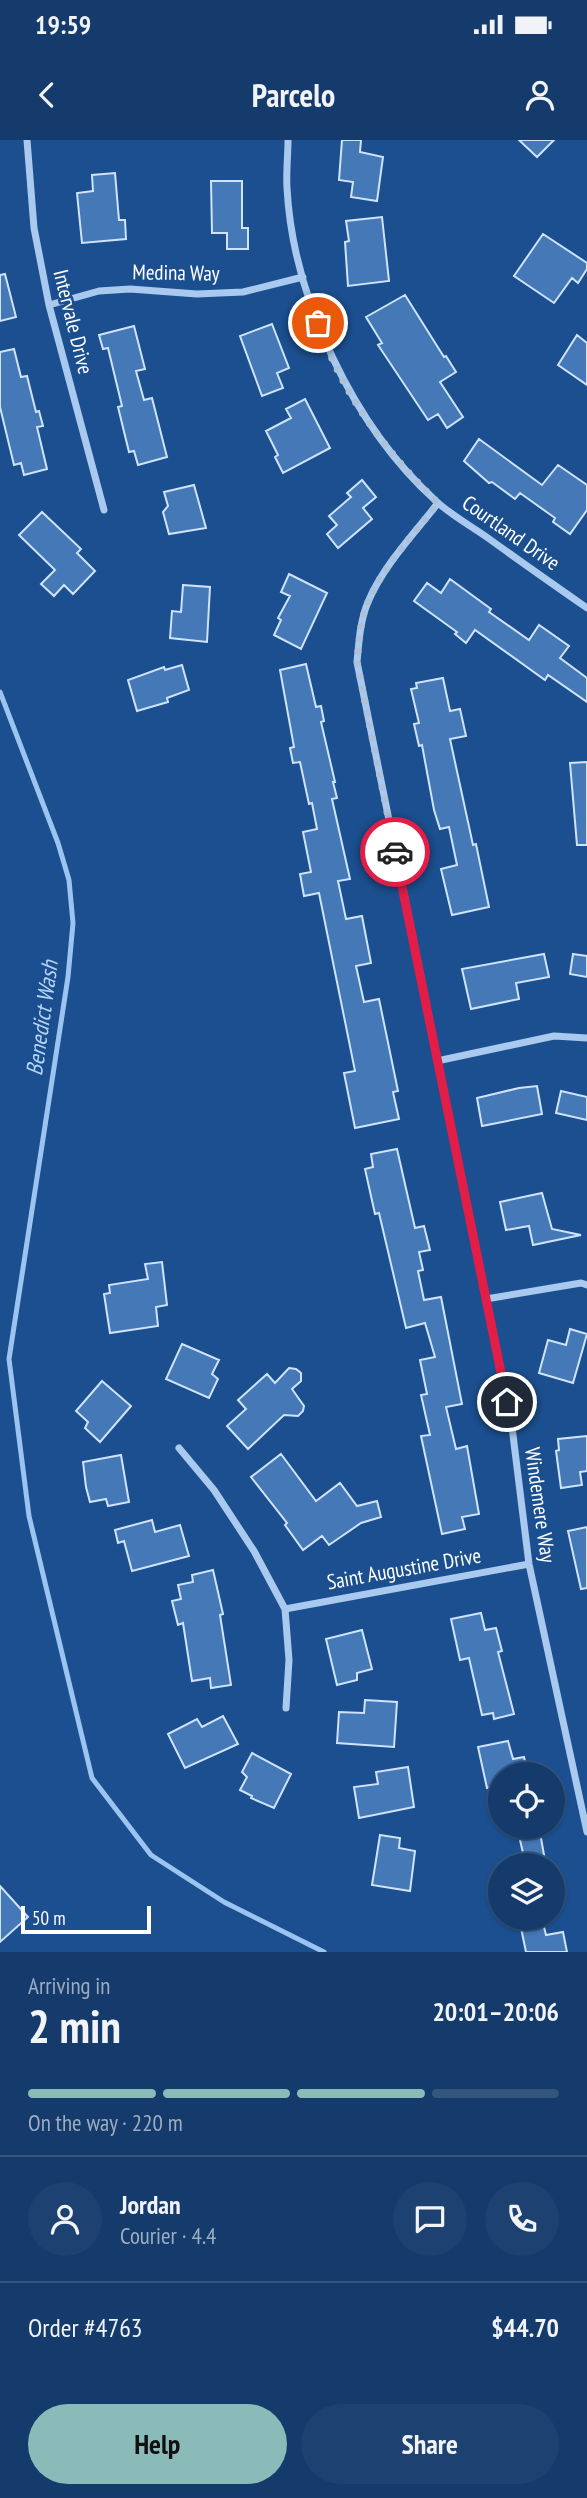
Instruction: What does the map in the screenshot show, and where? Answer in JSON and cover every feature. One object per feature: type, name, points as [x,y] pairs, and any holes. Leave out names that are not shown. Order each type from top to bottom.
[{"type":"street","name":"Intervale Drive","points":[[27,140],[34,228],[49,305],[104,510]]},
{"type":"street","name":"Courtland Drive","points":[[288,140],[287,188],[303,277],[326,346],[353,399],[403,468],[438,503],[587,608]]},
{"type":"street","name":"Medina Way","points":[[49,305],[99,291],[130,289],[197,294],[243,292],[303,277]]},
{"type":"street","name":"Windemere Way","points":[[438,503],[388,568],[369,601],[359,631],[357,662],[512,1427],[529,1564],[584,1806],[587,1832]]},
{"type":"street","points":[[437,1061],[554,1037],[587,1038]]},
{"type":"street","points":[[486,1299],[587,1284]]},
{"type":"street","points":[[179,1448],[214,1490],[254,1551],[285,1609],[289,1660],[286,1708]]},
{"type":"street","name":"Saint Augustine Drive","points":[[285,1609],[529,1564]]},
{"type":"building","points":[[342,140],[361,140],[360,152],[383,157],[377,201],[351,197],[353,182],[339,180]]},
{"type":"building","points":[[519,140],[554,140],[537,157]]},
{"type":"building","points":[[115,173],[119,220],[125,220],[126,239],[82,243],[77,193],[93,191],[92,175]]},
{"type":"building","points":[[211,181],[242,181],[242,228],[248,228],[248,249],[227,249],[227,233],[212,233]]},
{"type":"building","points":[[382,217],[389,281],[348,286],[345,242],[349,241],[346,221]]},
{"type":"building","points":[[543,234],[587,263],[587,269],[578,283],[572,278],[554,303],[514,276]]},
{"type":"building","points":[[5,274],[16,317],[0,321],[0,275]]},
{"type":"building","points":[[405,295],[456,372],[440,382],[463,417],[447,428],[438,414],[428,420],[378,345],[382,343],[366,317]]},
{"type":"building","points":[[272,324],[289,368],[277,373],[283,388],[262,396],[240,336]]},
{"type":"building","points":[[134,326],[145,369],[136,371],[144,400],[152,398],[167,457],[138,465],[134,451],[129,452],[118,407],[122,406],[108,348],[103,349],[99,335]]},
{"type":"building","points":[[577,335],[587,343],[587,385],[558,365]]},
{"type":"building","points":[[14,349],[21,377],[27,376],[36,412],[39,411],[43,426],[37,427],[47,469],[24,475],[21,463],[14,465],[0,407],[0,352]]},
{"type":"building","points":[[305,399],[330,448],[283,473],[275,457],[278,455],[266,431],[291,418],[286,409]]},
{"type":"building","points":[[479,439],[542,485],[558,465],[587,485],[587,510],[570,534],[553,522],[555,518],[520,493],[515,499],[492,482],[489,483],[464,461]]},
{"type":"building","points":[[362,480],[376,497],[363,508],[372,519],[338,548],[327,534],[337,525],[329,516],[351,497],[347,493]]},
{"type":"building","points":[[194,485],[206,528],[169,534],[163,512],[168,506],[164,492]]},
{"type":"building","points":[[42,512],[81,549],[77,553],[95,571],[73,594],[64,585],[54,596],[41,584],[55,570],[19,535]]},
{"type":"building","points":[[289,574],[327,593],[301,649],[274,635],[281,620],[278,618],[290,596],[281,592]]},
{"type":"building","points":[[450,579],[491,609],[489,612],[529,640],[539,625],[569,646],[560,658],[587,678],[587,702],[548,675],[545,680],[475,630],[466,643],[455,634],[457,632],[414,601],[427,583],[441,593]]},
{"type":"building","points":[[183,585],[210,587],[207,642],[170,638],[172,611],[181,612]]},
{"type":"building","points":[[306,664],[316,707],[321,706],[324,721],[321,722],[335,782],[337,798],[332,799],[350,879],[338,881],[346,919],[362,916],[371,963],[356,966],[364,1002],[379,999],[398,1091],[393,1092],[399,1119],[355,1128],[344,1073],[355,1071],[319,893],[304,896],[300,874],[311,872],[303,832],[317,829],[300,762],[293,763],[290,748],[294,747],[280,670]]},
{"type":"building","points":[[182,665],[189,690],[167,698],[168,702],[137,711],[128,680],[164,667],[165,670]]},
{"type":"building","points":[[443,678],[450,711],[460,709],[466,736],[450,739],[489,907],[452,915],[441,869],[457,865],[449,827],[440,829],[434,810],[422,745],[419,746],[414,724],[419,723],[411,689],[417,688],[416,683]]},
{"type":"building","points":[[587,762],[587,845],[577,845],[570,763]]},
{"type":"building","points":[[544,954],[549,977],[516,983],[519,999],[471,1009],[462,969]]},
{"type":"building","points":[[573,954],[587,956],[587,977],[570,974]]},
{"type":"building","points":[[537,1086],[542,1114],[482,1126],[477,1098]]},
{"type":"building","points":[[561,1091],[587,1097],[587,1120],[556,1113]]},
{"type":"building","points":[[397,1149],[415,1228],[424,1226],[430,1250],[419,1252],[423,1270],[418,1271],[424,1300],[441,1297],[462,1404],[446,1407],[456,1449],[467,1446],[479,1514],[462,1517],[465,1529],[442,1534],[421,1436],[430,1435],[421,1395],[427,1394],[420,1360],[435,1357],[425,1323],[406,1328],[379,1213],[375,1214],[365,1169],[373,1167],[371,1154]]},
{"type":"building","points":[[542,1193],[552,1229],[581,1235],[533,1245],[529,1226],[506,1230],[500,1202]]},
{"type":"building","points":[[162,1262],[167,1305],[156,1307],[158,1326],[110,1333],[104,1294],[110,1293],[109,1285],[148,1279],[145,1264]]},
{"type":"building","points":[[570,1329],[587,1334],[573,1383],[539,1373],[548,1340],[566,1345]]},
{"type":"building","points":[[182,1344],[219,1360],[212,1374],[218,1379],[209,1398],[166,1379]]},
{"type":"building","points":[[289,1368],[301,1373],[301,1381],[292,1389],[304,1406],[303,1411],[298,1416],[284,1415],[248,1449],[227,1426],[246,1409],[238,1400],[267,1374],[275,1383]]},
{"type":"building","points":[[102,1381],[131,1406],[100,1442],[85,1428],[88,1422],[76,1411]]},
{"type":"building","points":[[587,1436],[587,1471],[580,1472],[582,1485],[561,1488],[556,1451],[559,1450],[558,1439]]},
{"type":"building","points":[[281,1454],[316,1501],[340,1483],[357,1506],[377,1501],[381,1517],[361,1523],[329,1545],[322,1536],[303,1550],[285,1525],[287,1523],[251,1477]]},
{"type":"building","points":[[121,1455],[129,1502],[108,1506],[106,1499],[90,1502],[83,1462]]},
{"type":"building","points":[[152,1520],[155,1532],[180,1525],[189,1556],[132,1571],[124,1541],[118,1543],[115,1530]]},
{"type":"building","points":[[587,1527],[587,1588],[581,1589],[568,1531]]},
{"type":"building","points":[[213,1570],[223,1614],[220,1615],[231,1685],[211,1688],[210,1678],[192,1681],[183,1623],[178,1625],[172,1601],[181,1599],[178,1585],[193,1582],[192,1575]]},
{"type":"building","points":[[481,1613],[485,1630],[496,1628],[502,1651],[498,1652],[514,1714],[494,1719],[493,1713],[482,1715],[469,1658],[460,1660],[451,1619]]},
{"type":"building","points":[[362,1630],[372,1669],[357,1673],[357,1680],[337,1685],[326,1639]]},
{"type":"building","points":[[365,1700],[397,1702],[394,1747],[337,1743],[339,1712],[364,1713]]},
{"type":"building","points":[[223,1716],[238,1744],[185,1768],[168,1734],[197,1719],[202,1727]]},
{"type":"building","points":[[508,1741],[513,1759],[524,1757],[525,1762],[488,1762],[487,1788],[478,1747]]},
{"type":"building","points":[[252,1753],[291,1774],[274,1808],[240,1790],[247,1777],[242,1772]]},
{"type":"building","points":[[408,1767],[414,1807],[359,1818],[354,1787],[378,1784],[376,1772]]},
{"type":"building","points":[[380,1835],[400,1838],[399,1848],[415,1851],[410,1891],[372,1885]]},
{"type":"building","points":[[520,1839],[541,1839],[544,1853],[523,1853]]},
{"type":"building","points":[[0,1886],[28,1917],[0,1942]]},
{"type":"building","points":[[521,1930],[545,1930],[546,1935],[563,1932],[567,1952],[526,1952]]},
{"type":"waterway","name":"Benedict Wash","points":[[0,692],[58,843],[69,880],[73,923],[68,977],[9,1359],[29,1516],[92,1778],[151,1855],[224,1902],[324,1952]]},
{"type":"way so far","points":[[318,323],[326,346],[353,399],[403,468],[438,503],[388,568],[369,601],[359,631],[357,662],[395,852]]},
{"type":"route","points":[[395,852],[507,1402]]}]
